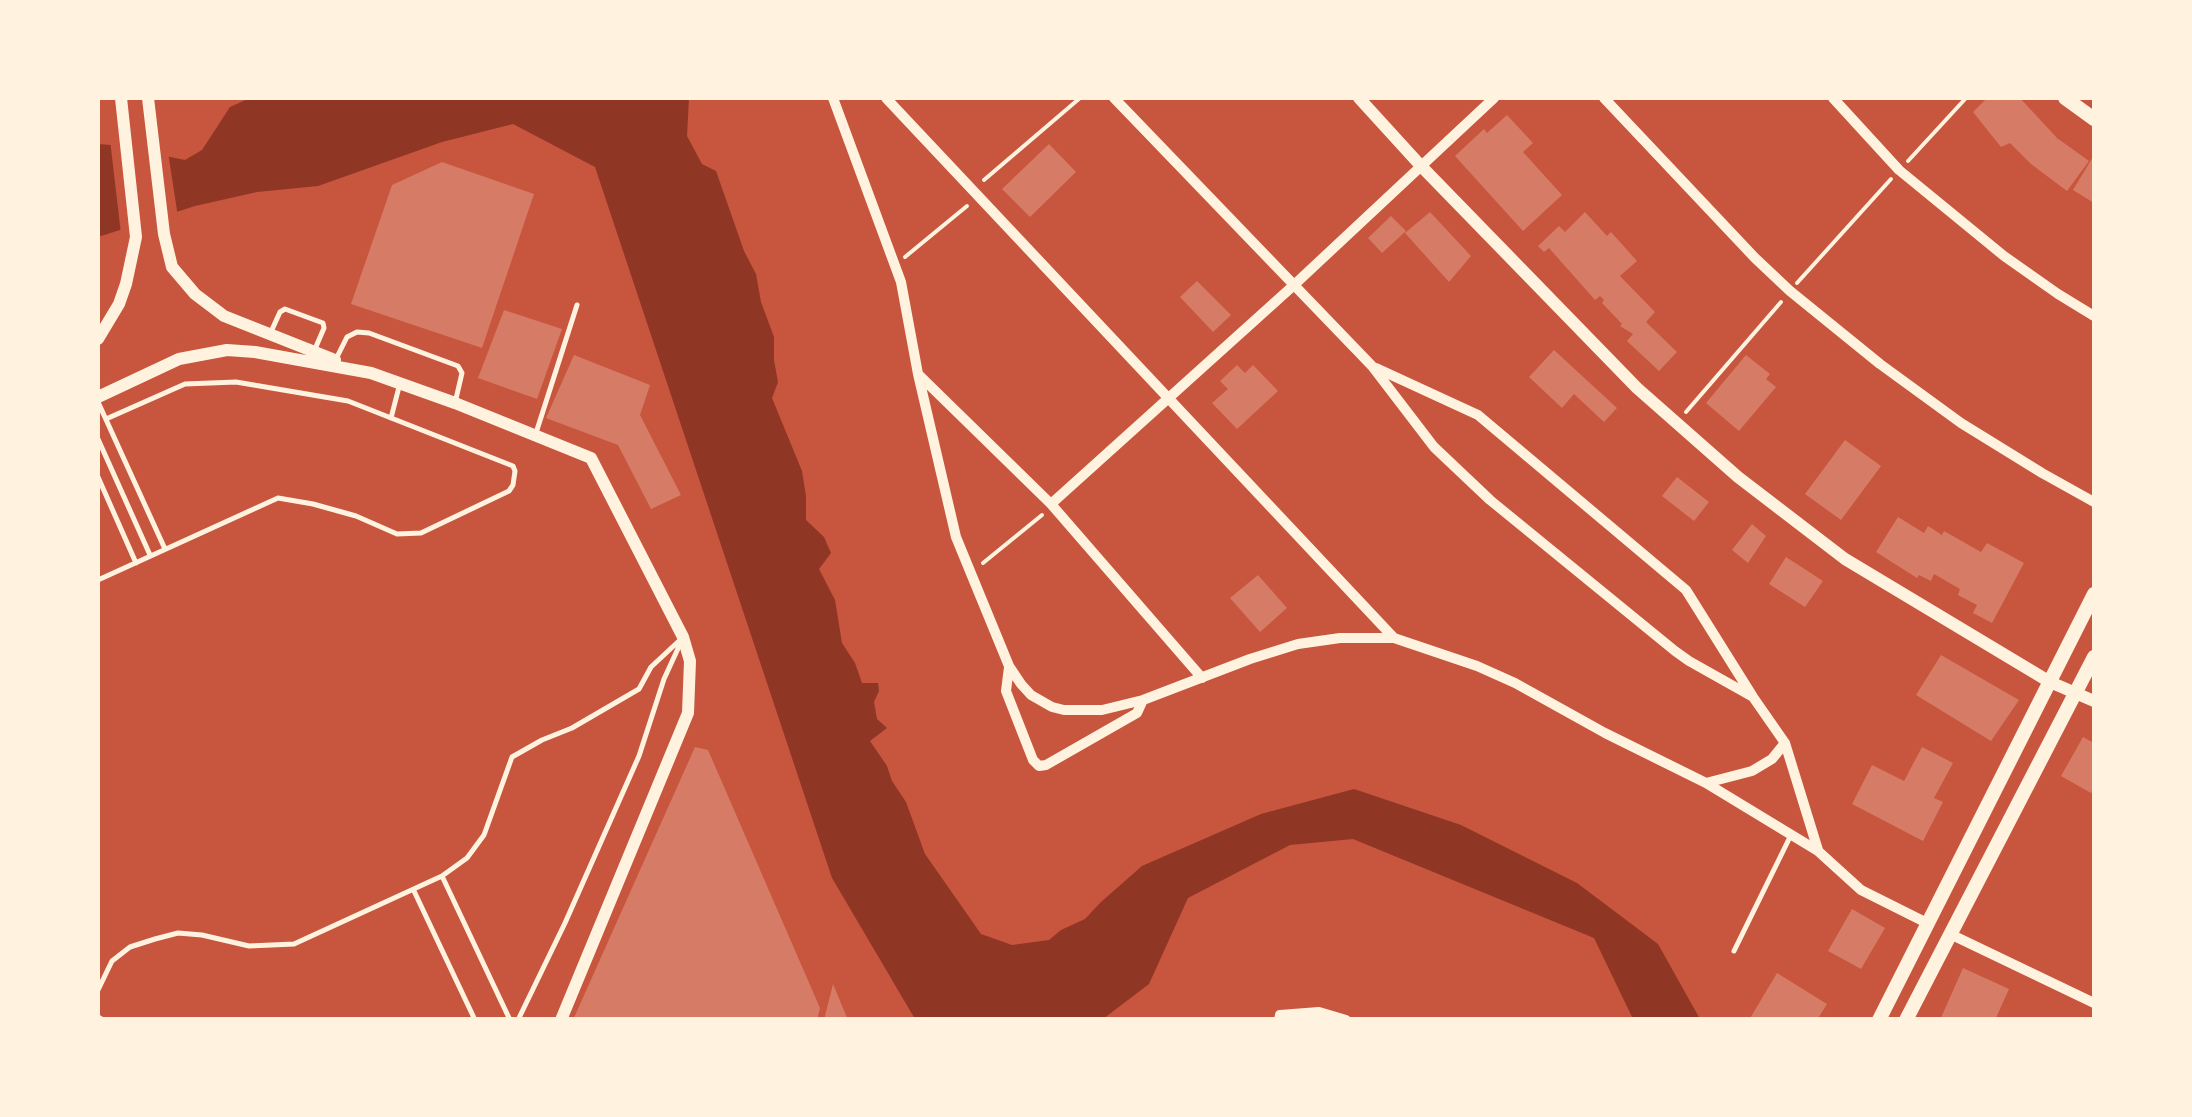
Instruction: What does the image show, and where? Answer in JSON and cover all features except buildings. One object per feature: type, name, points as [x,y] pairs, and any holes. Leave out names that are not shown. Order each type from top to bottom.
[{"type":"main road","points":[[2064,98],[2094,119]]},
{"type":"main road","points":[[1879,1020],[2094,594]]},
{"type":"main road","points":[[1906,1020],[2094,657]]},
{"type":"street","points":[[98,340],[119,304],[136,237],[120,98]]},
{"type":"street","points":[[148,98],[167,252],[172,267],[195,294],[224,316],[269,335],[591,458],[683,637],[690,660],[688,713],[561,1020]]},
{"type":"street","points":[[832,98],[901,282],[952,523],[1009,666],[1031,695],[1064,710],[1102,710],[1144,700],[1298,644],[1340,638],[1394,638],[1516,682],[1706,783],[1818,851],[1860,890],[1927,923]]},
{"type":"street","points":[[886,98],[1394,638]]},
{"type":"street","points":[[1114,98],[1372,366],[1434,446],[1490,500],[1674,650],[1753,697]]},
{"type":"street","points":[[1359,98],[1637,388],[1738,477],[1844,560],[2050,682],[2094,702]]},
{"type":"street","points":[[1051,504],[1494,98]]},
{"type":"street","points":[[1604,98],[1790,291],[1961,423],[2094,502]]},
{"type":"street","points":[[1833,98],[1899,170],[2004,256],[2094,316]]},
{"type":"street","points":[[98,399],[179,359],[227,350],[371,373]]},
{"type":"street","points":[[1372,366],[1478,415],[1686,590],[1785,743],[1818,851]]},
{"type":"street","points":[[918,374],[1051,504],[1202,678]]},
{"type":"street","points":[[1009,666],[1006,691],[1033,760],[1039,766],[1046,766],[1138,713],[1144,700]]},
{"type":"street","points":[[1706,783],[1752,771],[1772,759],[1785,743]]},
{"type":"street","points":[[1950,934],[2094,1003]]},
{"type":"street","points":[[1279,1020],[1280,1015],[1319,1012],[1346,1020]]},
{"type":"lane","points":[[536,436],[577,306]]},
{"type":"lane","points":[[269,335],[282,310],[298,314],[324,326],[314,352]]},
{"type":"lane","points":[[336,360],[347,337],[356,332],[368,333],[458,366],[462,374],[455,403]]},
{"type":"lane","points":[[98,580],[278,498],[356,516],[397,534],[421,532],[508,491],[515,470],[348,402],[236,382],[185,384],[106,419]]},
{"type":"lane","points":[[391,418],[400,384]]},
{"type":"lane","points":[[98,399],[165,549]]},
{"type":"lane","points":[[98,439],[150,556]]},
{"type":"lane","points":[[98,477],[136,562]]},
{"type":"lane","points":[[98,990],[112,960],[156,938],[202,935],[248,946],[294,944],[442,876],[467,858],[484,835],[512,757],[572,728],[639,688],[652,666],[683,637]]},
{"type":"lane","points":[[518,1020],[638,756],[683,637]]},
{"type":"lane","points":[[1734,950],[1792,834]]},
{"type":"lane","points":[[442,876],[510,1020]]},
{"type":"lane","points":[[414,890],[474,1020]]},
{"type":"path","points":[[894,265],[1080,98]]},
{"type":"path","points":[[1676,423],[1966,98]]},
{"type":"path","points":[[970,573],[1051,504]]},
{"type":"shaded area","points":[[250,98],[689,98],[687,136],[702,164],[716,171],[756,274],[774,337],[778,382],[772,398],[802,471],[806,520],[824,537],[831,553],[819,569],[835,600],[842,643],[862,683],[878,683],[874,702],[877,719],[887,728],[870,741],[906,802],[925,854],[981,934],[1012,945],[1049,940],[1085,919],[1142,866],[1261,814],[1354,789],[1461,825],[1577,883],[1658,944],[1700,1019],[1633,1019],[1594,938],[1353,839],[1290,845],[1188,898],[1149,984],[1103,1019],[915,1019],[832,878],[595,167],[513,124],[442,142],[318,186],[257,192],[195,206],[98,237],[98,144],[185,160],[202,150],[230,107]]},
{"type":"pier","points":[[110,140],[168,152],[178,217],[121,234]]}]
